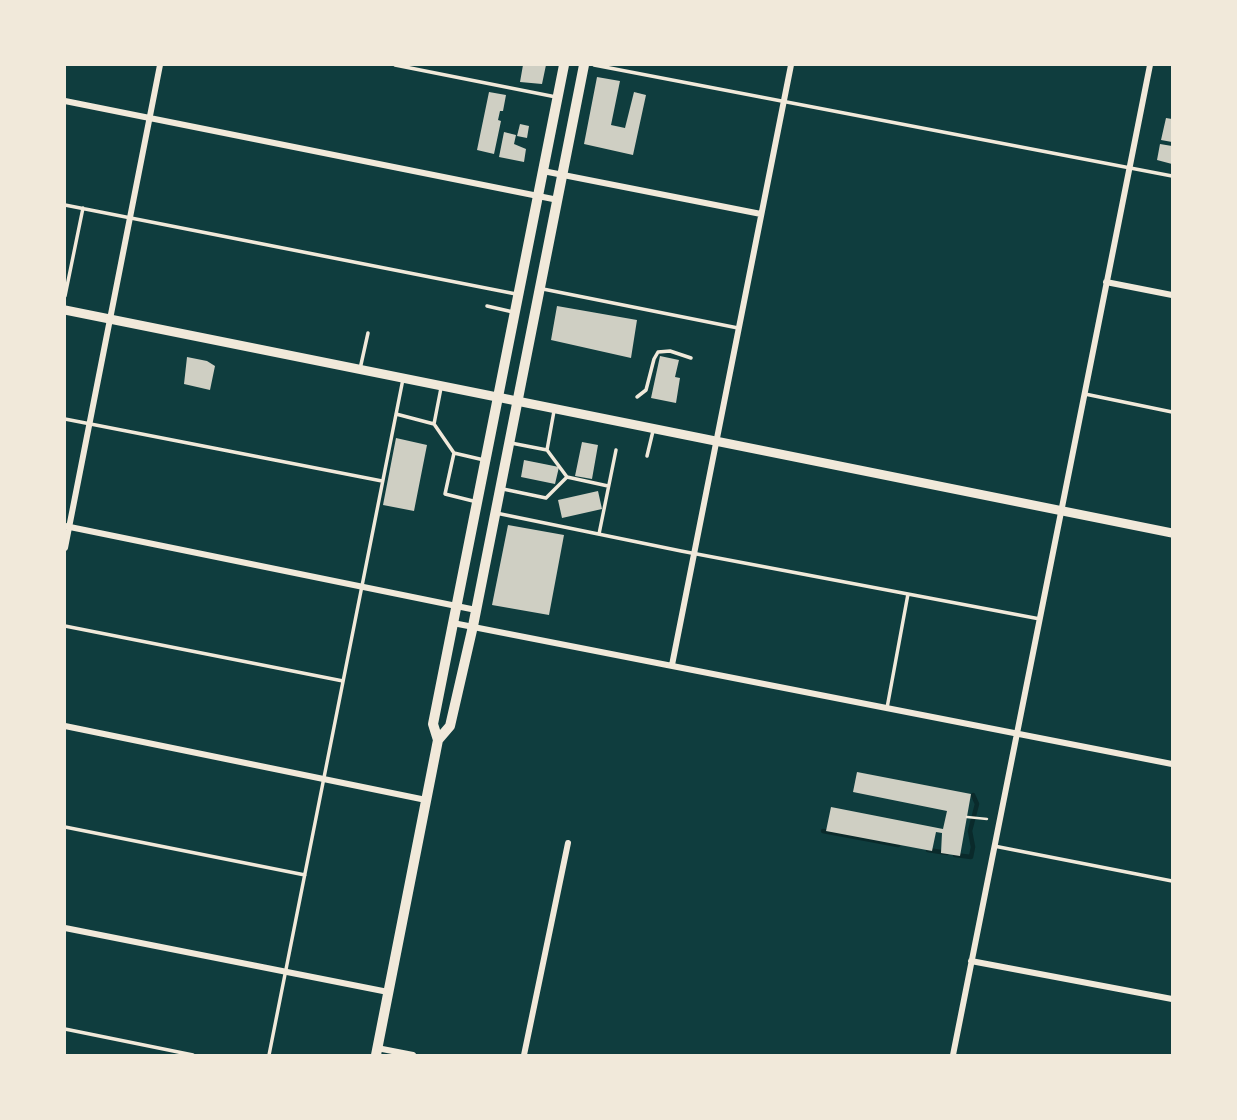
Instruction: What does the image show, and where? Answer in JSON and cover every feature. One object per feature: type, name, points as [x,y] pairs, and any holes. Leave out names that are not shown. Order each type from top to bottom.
[{"type":"main road","points":[[377,1052],[438,740],[433,724],[565,65]]},
{"type":"main road","points":[[438,740],[450,726],[473,626],[584,65]]},
{"type":"main road","points":[[65,310],[1172,533]]},
{"type":"street","points":[[65,548],[160,65]]},
{"type":"street","points":[[672,666],[791,65]]},
{"type":"street","points":[[953,1055],[1150,65]]},
{"type":"street","points":[[65,101],[558,200]]},
{"type":"street","points":[[543,171],[761,214]]},
{"type":"street","points":[[1106,282],[1172,295]]},
{"type":"street","points":[[67,527],[476,610]]},
{"type":"street","points":[[453,623],[1172,764]]},
{"type":"street","points":[[65,726],[426,800]]},
{"type":"street","points":[[524,1055],[568,843]]},
{"type":"street","points":[[65,928],[388,992]]},
{"type":"street","points":[[971,961],[1172,999]]},
{"type":"street","points":[[377,1052],[413,1055]]},
{"type":"lane","points":[[395,65],[558,98]]},
{"type":"lane","points":[[594,65],[1172,176]]},
{"type":"lane","points":[[65,205],[519,294]]},
{"type":"lane","points":[[65,296],[83,208]]},
{"type":"lane","points":[[541,289],[739,328]]},
{"type":"lane","points":[[487,306],[516,312]]},
{"type":"lane","points":[[360,370],[368,333]]},
{"type":"lane","points":[[637,397],[646,390],[654,359],[659,352],[670,351],[691,358]]},
{"type":"lane","points":[[269,1055],[403,379]]},
{"type":"lane","points":[[434,424],[441,387]]},
{"type":"lane","points":[[1085,394],[1172,412]]},
{"type":"lane","points":[[547,450],[555,410]]},
{"type":"lane","points":[[396,414],[434,424],[454,453],[486,461]]},
{"type":"lane","points":[[65,419],[382,481]]},
{"type":"lane","points":[[647,456],[653,429]]},
{"type":"lane","points":[[511,443],[547,450],[567,477],[608,486]]},
{"type":"lane","points":[[599,534],[615,450]]},
{"type":"lane","points":[[454,453],[445,495],[477,503]]},
{"type":"lane","points":[[501,488],[546,498],[567,477]]},
{"type":"lane","points":[[496,513],[694,554],[1040,619]]},
{"type":"lane","points":[[887,708],[908,594]]},
{"type":"lane","points":[[65,625],[343,681]]},
{"type":"lane","points":[[65,827],[305,875]]},
{"type":"lane","points":[[994,846],[1172,881]]},
{"type":"lane","points":[[65,1029],[193,1055]]},
{"type":"path","points":[[967,817],[987,820]]},
{"type":"building","points":[[523,65],[546,65],[542,84],[520,82]]},
{"type":"building","points":[[597,77],[620,81],[611,125],[625,128],[634,92],[646,95],[633,155],[584,144]]},
{"type":"building","points":[[489,92],[506,95],[498,120],[501,121],[494,154],[477,150]]},
{"type":"building","points":[[1166,118],[1172,119],[1172,142],[1161,140]]},
{"type":"building","points":[[520,124],[529,126],[527,138],[517,136]]},
{"type":"building","points":[[504,132],[516,135],[514,144],[526,149],[524,162],[499,157]]},
{"type":"building","points":[[1160,144],[1172,146],[1172,164],[1157,160]]},
{"type":"building","points":[[557,306],[637,320],[631,358],[551,340]]},
{"type":"building","points":[[660,356],[679,360],[675,377],[680,378],[676,403],[651,398]]},
{"type":"building","points":[[187,357],[207,361],[215,366],[210,390],[184,384]]},
{"type":"building","points":[[396,438],[427,445],[414,511],[383,505]]},
{"type":"building","points":[[582,442],[598,445],[592,479],[575,476]]},
{"type":"building","points":[[524,460],[559,467],[555,484],[521,477]]},
{"type":"building","points":[[598,491],[602,509],[562,518],[558,500]]},
{"type":"building","points":[[508,525],[564,535],[549,615],[492,605]]},
{"type":"building","points":[[857,772],[971,794],[960,856],[941,853],[942,833],[936,832],[932,851],[826,831],[831,807],[943,829],[947,811],[853,792]]},
{"type":"waterway","points":[[955,855],[971,857],[973,847],[970,831],[977,804],[973,795]]},
{"type":"waterway","points":[[823,831],[898,845]]},
{"type":"waterway","points":[[928,850],[947,853]]}]
